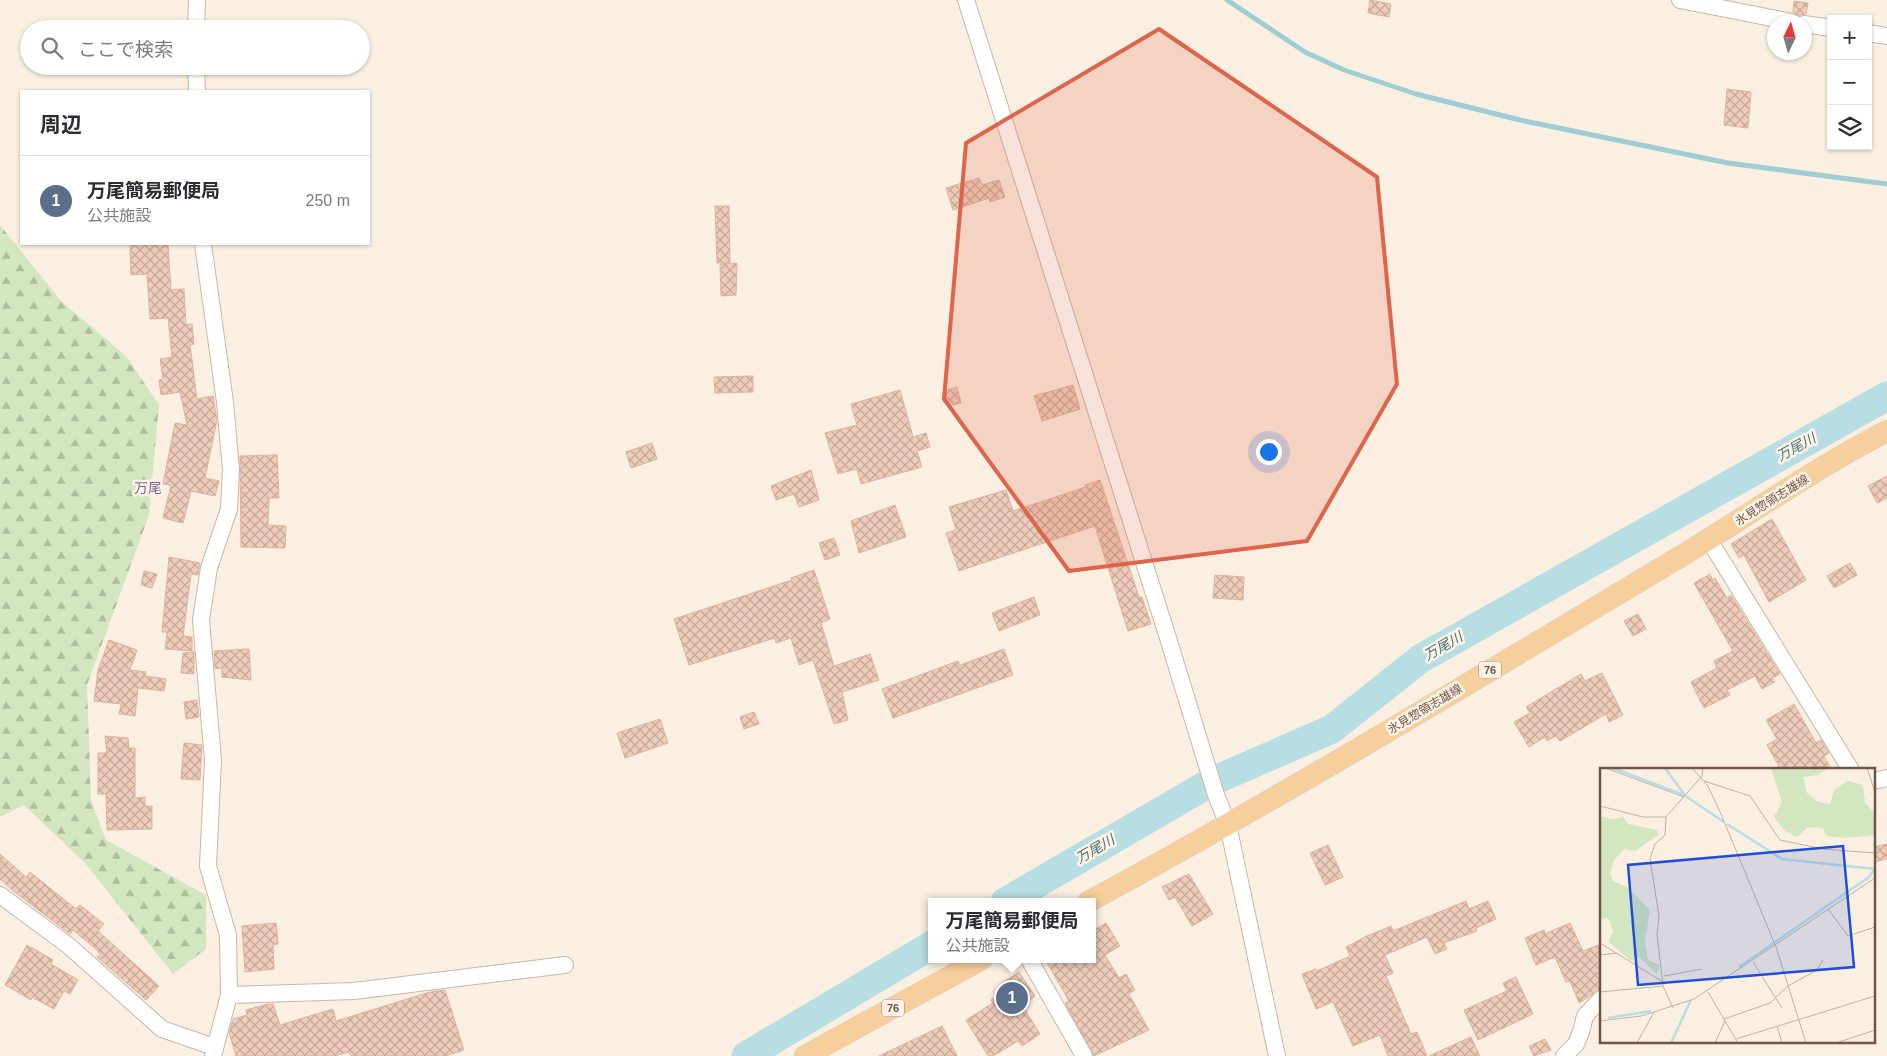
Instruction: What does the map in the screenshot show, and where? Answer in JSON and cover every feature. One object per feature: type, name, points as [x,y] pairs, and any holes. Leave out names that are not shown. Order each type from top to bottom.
[{"type":"main road","name":"氷見惣領志雄線","points":[[1095,898],[1228,826],[1709,540],[1857,446],[1887,432]]},
{"type":"main road","name":"76","points":[[805,1056],[975,963]]},
{"type":"street","points":[[196,20],[197,0]]},
{"type":"street","points":[[966,0],[1216,795],[1228,826],[1277,1056]]},
{"type":"street","points":[[1680,0],[1767,17]]},
{"type":"street","points":[[1812,25],[1827,27]]},
{"type":"street","points":[[1872,34],[1887,36]]},
{"type":"street","points":[[196,75],[197,90]]},
{"type":"street","points":[[0,895],[69,946],[162,1029],[213,1052],[229,995],[228,935],[208,866],[213,760],[202,620],[209,568],[228,509],[231,470],[225,402],[203,245]]},
{"type":"street","points":[[1709,540],[1850,768]]},
{"type":"street","points":[[1874,781],[1887,778]]},
{"type":"street","points":[[1031,963],[1084,1056]]},
{"type":"street","points":[[229,995],[354,990],[565,965]]},
{"type":"street","points":[[1564,1056],[1576,1044],[1584,1016],[1600,1000]]},
{"type":"highlighted area","points":[[1159,29],[1377,177],[1397,384],[1307,541],[1069,571],[944,399],[966,143]]},
{"type":"green space","points":[[0,225],[62,302],[126,356],[159,405],[149,515],[87,685],[91,800],[106,840],[206,895],[206,949],[173,974],[85,863],[24,805],[0,817]]},
{"type":"building","points":[[1370,0],[1391,4],[1389,17],[1368,13]]},
{"type":"building","points":[[1794,1],[1808,3],[1806,14],[1799,15],[1793,12]]},
{"type":"building","points":[[1727,89],[1751,92],[1748,128],[1724,125]]},
{"type":"building","points":[[979,178],[982,185],[999,180],[1005,197],[990,202],[989,198],[953,210],[946,188]]},
{"type":"building","points":[[715,206],[729,206],[730,263],[717,263]]},
{"type":"building","points":[[130,245],[168,245],[171,290],[184,289],[186,325],[192,324],[194,344],[190,345],[197,399],[213,396],[217,420],[205,478],[219,481],[215,496],[191,491],[183,523],[163,518],[171,485],[163,484],[175,423],[187,425],[180,392],[161,395],[159,380],[163,379],[160,359],[172,357],[168,318],[150,319],[147,274],[131,275]]},
{"type":"building","points":[[737,263],[736,295],[721,296],[720,264]]},
{"type":"building","points":[[753,376],[753,392],[715,393],[714,377]]},
{"type":"building","points":[[1073,385],[1080,409],[1042,421],[1034,396]]},
{"type":"building","points":[[957,387],[961,403],[949,406],[944,391]]},
{"type":"building","points":[[900,390],[913,437],[926,433],[930,447],[917,451],[922,467],[861,484],[857,469],[838,474],[825,433],[857,425],[851,404]]},
{"type":"building","points":[[652,443],[657,459],[631,468],[626,452]]},
{"type":"building","points":[[277,455],[279,498],[269,498],[268,525],[286,526],[285,548],[241,547],[240,456]]},
{"type":"building","points":[[811,470],[819,500],[799,507],[794,494],[776,500],[771,486]]},
{"type":"building","points":[[1887,476],[1887,498],[1877,503],[1868,486]]},
{"type":"building","points":[[1100,480],[1139,597],[1142,597],[1151,624],[1128,631],[1095,526],[959,571],[946,533],[956,530],[949,507],[1006,490],[1013,511],[1086,487],[1085,485]]},
{"type":"building","points":[[895,505],[906,537],[859,553],[851,521]]},
{"type":"building","points":[[1772,519],[1806,580],[1769,602],[1744,555],[1739,558],[1731,544]]},
{"type":"building","points":[[834,538],[840,555],[825,560],[819,543]]},
{"type":"building","points":[[169,557],[200,563],[198,575],[191,574],[183,636],[192,637],[192,651],[165,649],[167,632],[162,632]]},
{"type":"building","points":[[1850,563],[1857,575],[1834,588],[1827,576]]},
{"type":"building","points":[[814,570],[830,619],[821,623],[834,666],[870,654],[879,680],[842,692],[848,720],[834,724],[813,660],[799,665],[791,638],[776,643],[775,638],[689,665],[674,619],[792,580],[791,578]]},
{"type":"building","points":[[144,571],[157,574],[152,588],[141,585]]},
{"type":"building","points":[[1710,574],[1713,580],[1715,578],[1727,598],[1731,595],[1780,674],[1772,678],[1775,682],[1762,689],[1755,676],[1727,690],[1730,695],[1704,708],[1691,682],[1717,668],[1714,661],[1733,651],[1694,583]]},
{"type":"building","points":[[1215,575],[1244,577],[1243,600],[1213,598]]},
{"type":"building","points":[[1034,597],[1040,615],[999,631],[992,613]]},
{"type":"building","points":[[1638,614],[1646,629],[1633,636],[1624,621]]},
{"type":"building","points":[[109,640],[137,650],[130,670],[146,672],[145,676],[166,679],[164,691],[138,688],[135,716],[119,714],[121,704],[94,701],[98,670]]},
{"type":"building","points":[[249,649],[251,680],[222,677],[222,668],[215,669],[214,651]]},
{"type":"building","points":[[1004,649],[1013,675],[893,718],[882,689],[958,661],[960,665]]},
{"type":"building","points":[[194,652],[194,674],[181,673],[183,653]]},
{"type":"building","points":[[1602,673],[1623,715],[1609,722],[1606,714],[1560,741],[1556,736],[1547,741],[1545,737],[1529,747],[1514,722],[1530,713],[1526,707],[1581,674],[1585,681]]},
{"type":"building","points":[[197,700],[199,717],[186,719],[184,702]]},
{"type":"building","points":[[1794,704],[1816,743],[1821,740],[1829,753],[1824,756],[1831,768],[1780,768],[1767,745],[1777,739],[1766,720]]},
{"type":"building","points":[[754,712],[759,724],[744,729],[740,717]]},
{"type":"building","points":[[660,719],[668,743],[625,758],[617,733]]},
{"type":"building","points":[[105,736],[128,738],[129,748],[135,748],[135,798],[145,797],[145,806],[152,806],[152,829],[107,830],[106,794],[98,794],[98,753],[107,753]]},
{"type":"building","points":[[184,743],[202,745],[200,780],[181,779]]},
{"type":"building","points":[[1887,844],[1887,859],[1875,862],[1874,847]]},
{"type":"building","points":[[1328,845],[1343,877],[1325,885],[1310,853]]},
{"type":"building","points":[[0,854],[26,877],[30,872],[76,909],[80,905],[104,924],[98,931],[159,986],[146,1000],[97,957],[100,954],[97,950],[73,930],[70,934],[12,890],[0,879]]},
{"type":"building","points":[[1189,874],[1213,914],[1192,926],[1175,897],[1169,900],[1162,887]]},
{"type":"building","points":[[1466,901],[1469,909],[1488,901],[1496,919],[1476,928],[1477,931],[1444,943],[1447,949],[1435,954],[1427,937],[1385,955],[1393,973],[1386,976],[1411,1034],[1417,1032],[1427,1056],[1388,1056],[1380,1035],[1353,1046],[1333,1002],[1316,1009],[1302,974],[1316,969],[1317,971],[1350,956],[1346,947],[1367,936],[1391,926],[1393,931]]},
{"type":"building","points":[[276,923],[278,944],[273,945],[274,969],[245,972],[242,926]]},
{"type":"building","points":[[1106,923],[1120,946],[1105,955],[1119,978],[1126,974],[1135,990],[1129,994],[1149,1030],[1094,1056],[1065,1003],[1069,1001],[1047,963],[1096,963],[1096,929]]},
{"type":"building","points":[[1570,923],[1583,951],[1600,944],[1600,990],[1579,1003],[1570,981],[1566,982],[1555,957],[1536,965],[1525,938],[1544,930],[1545,934]]},
{"type":"building","points":[[27,945],[53,960],[51,964],[78,980],[70,994],[64,991],[54,1009],[32,997],[31,1000],[5,985]]},
{"type":"building","points":[[1019,972],[1035,996],[1022,1005],[1040,1034],[1022,1046],[1018,1041],[993,1056],[988,1056],[966,1020],[993,1003],[991,1000],[1007,989],[1002,983]]},
{"type":"building","points":[[1516,977],[1533,1014],[1478,1040],[1464,1010],[1507,991],[1503,983]]},
{"type":"building","points":[[445,990],[464,1050],[446,1056],[351,1056],[349,1052],[335,1056],[236,1056],[229,1033],[233,1019],[247,1015],[246,1010],[268,1004],[273,1004],[280,1025],[333,1009],[336,1021],[430,992]]},
{"type":"building","points":[[942,1026],[957,1056],[879,1056]]},
{"type":"building","points":[[1471,1037],[1480,1056],[1429,1056]]},
{"type":"building","points":[[1545,1039],[1551,1050],[1534,1056],[1529,1046]]},
{"type":"waterway","points":[[1227,0],[1305,52],[1344,70],[1416,94],[1520,120],[1728,163],[1887,184]]},
{"type":"waterway","name":"万尾川","points":[[1012,898],[1213,781],[1332,729],[1420,659],[1887,396]]},
{"type":"waterway","name":"万尾川","points":[[746,1056],[928,947]]},
{"type":"place","name":"万尾簡易郵便局","points":[[1012,998]]},
{"type":"district","name":"万尾","points":[[148,488]]}]
